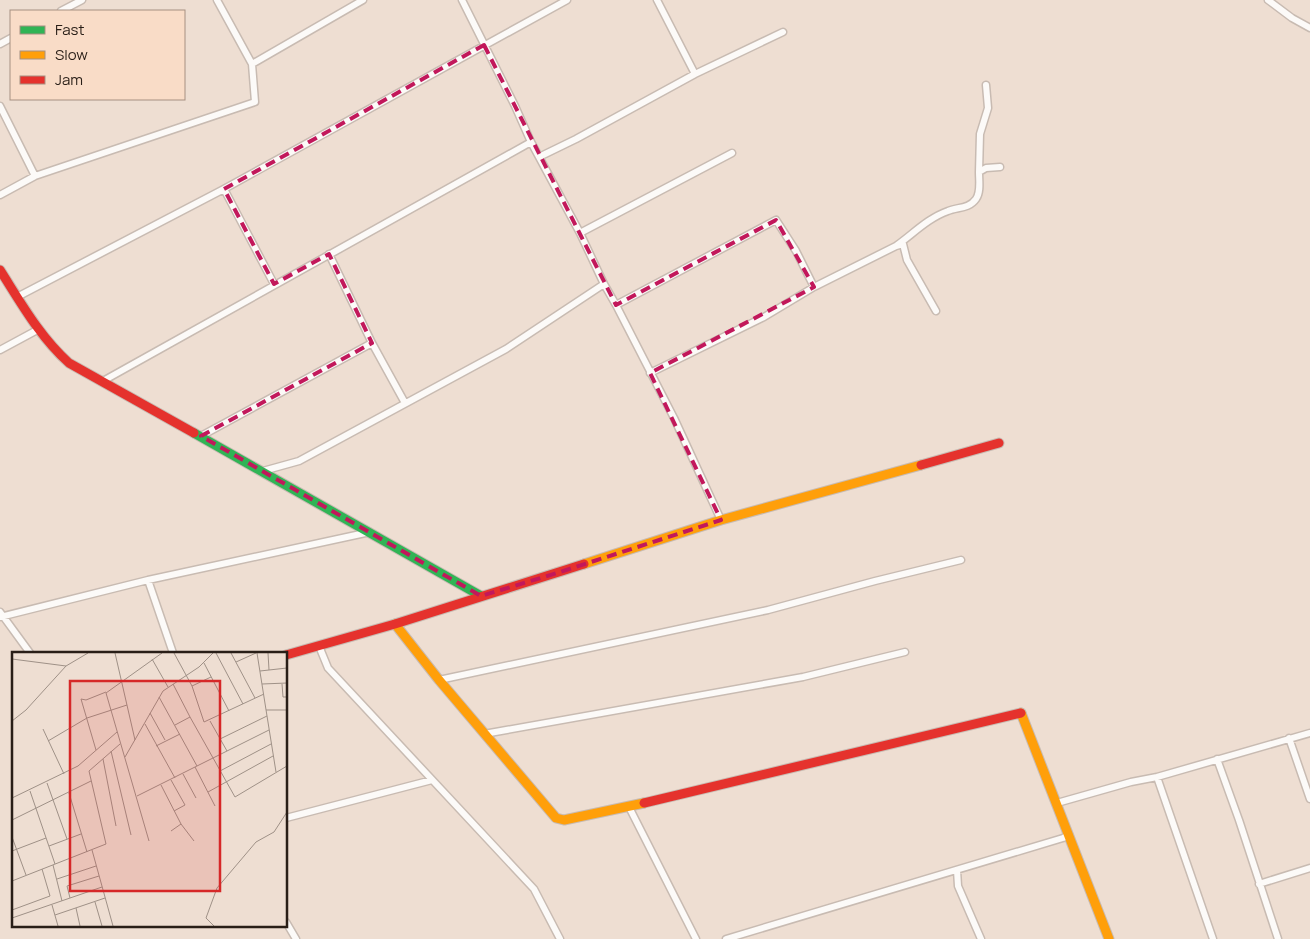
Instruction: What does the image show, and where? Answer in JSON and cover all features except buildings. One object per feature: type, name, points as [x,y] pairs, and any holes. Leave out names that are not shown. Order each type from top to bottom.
[{"type":"street","points":[[63,10],[82,0]]},
{"type":"street","points":[[0,195],[35,176],[255,102],[252,64],[217,0]]},
{"type":"street","points":[[252,64],[363,0]]},
{"type":"street","points":[[462,0],[531,142],[674,418],[721,520]]},
{"type":"street","points":[[17,297],[224,189],[564,0]]},
{"type":"street","points":[[657,0],[696,74]]},
{"type":"street","points":[[1268,0],[1292,18],[1310,28]]},
{"type":"street","points":[[539,157],[696,74],[784,32]]},
{"type":"street","points":[[650,373],[764,317],[814,287],[896,246],[938,215],[972,203],[978,194],[980,134],[988,108],[986,85]]},
{"type":"street","points":[[0,106],[35,176]]},
{"type":"street","points":[[103,380],[531,142]]},
{"type":"street","points":[[580,234],[732,153]]},
{"type":"street","points":[[979,172],[986,168],[1000,167]]},
{"type":"street","points":[[224,189],[274,284]]},
{"type":"street","points":[[616,306],[776,220],[796,251],[814,287]]},
{"type":"street","points":[[896,246],[903,244],[907,260],[936,311]]},
{"type":"street","points":[[329,254],[372,343],[405,402]]},
{"type":"street","points":[[0,270],[39,330],[65,360],[75,367],[103,380],[180,426],[263,471],[481,596]]},
{"type":"street","points":[[263,471],[299,461],[506,349],[604,284]]},
{"type":"street","points":[[0,350],[39,330]]},
{"type":"street","points":[[201,436],[372,343]]},
{"type":"street","points":[[288,654],[396,624],[721,520],[999,442]]},
{"type":"street","points":[[29,652],[1,615],[148,580],[370,532]]},
{"type":"street","points":[[439,680],[768,610],[961,560]]},
{"type":"street","points":[[148,580],[173,652]]},
{"type":"street","points":[[396,624],[484,734],[556,818],[564,820],[628,807],[1021,712],[1058,803],[1109,939]]},
{"type":"street","points":[[320,646],[328,668],[534,890],[560,939]]},
{"type":"street","points":[[484,734],[803,677],[905,652]]},
{"type":"street","points":[[1058,803],[1310,733]]},
{"type":"street","points":[[1289,738],[1310,799]]},
{"type":"street","points":[[1217,759],[1278,939]]},
{"type":"street","points":[[1157,777],[1213,939]]},
{"type":"street","points":[[288,817],[432,780]]},
{"type":"street","points":[[628,807],[696,939]]},
{"type":"street","points":[[726,939],[1069,835]]},
{"type":"street","points":[[1260,884],[1310,868]]},
{"type":"street","points":[[958,870],[958,886],[981,939]]},
{"type":"street","points":[[288,925],[296,939]]},
{"type":"highlighted area","points":[[484,45],[616,305],[776,220],[814,287],[650,373],[721,520],[481,596],[201,436],[372,343],[329,254],[274,284],[224,189]]},
{"type":"traffic: fast","points":[[194,433],[481,596]]},
{"type":"traffic: slow","points":[[584,564],[721,520],[921,465]]},
{"type":"traffic: slow","points":[[395,624],[439,680],[556,818],[564,820],[644,803]]},
{"type":"traffic: slow","points":[[1021,713],[1109,939]]},
{"type":"traffic: jam","points":[[0,270],[40,331],[69,363],[194,433]]},
{"type":"traffic: jam","points":[[921,465],[999,443]]},
{"type":"traffic: jam","points":[[288,654],[395,624],[584,564]]},
{"type":"traffic: jam","points":[[644,803],[1021,713]]}]
